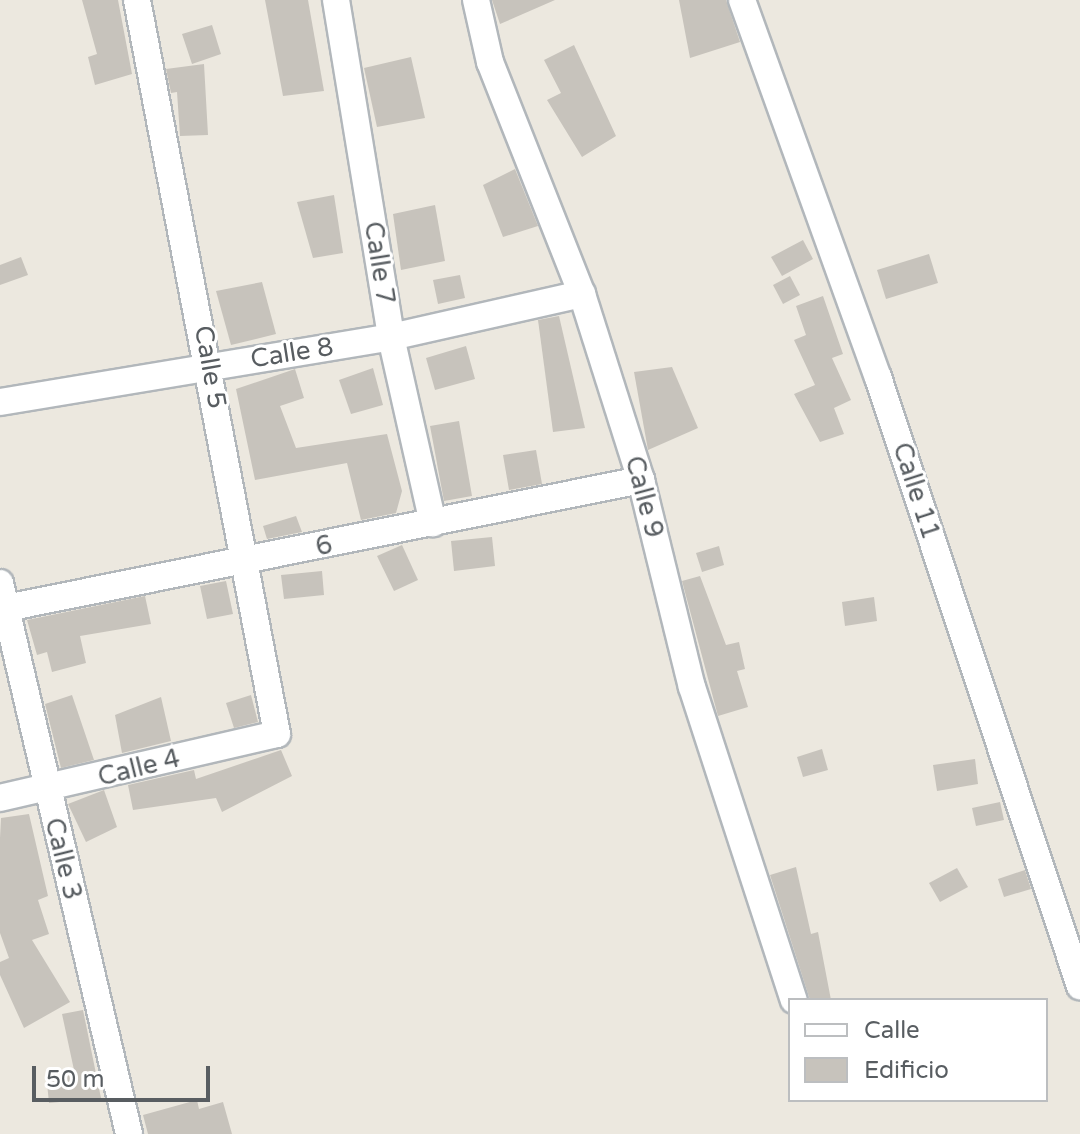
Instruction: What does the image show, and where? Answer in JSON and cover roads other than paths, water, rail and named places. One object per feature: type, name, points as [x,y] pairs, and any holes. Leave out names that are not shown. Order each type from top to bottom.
[{"type":"street","name":"Calle 5","points":[[137,0],[211,366],[277,734]]},
{"type":"street","name":"Calle 7","points":[[336,0],[391,337],[433,523]]},
{"type":"street","name":"Calle 9","points":[[476,0],[490,62],[582,294],[641,480],[692,687],[793,998]]},
{"type":"street","name":"Calle 11","points":[[742,0],[878,377],[1080,986]]},
{"type":"street","name":"Calle 8","points":[[0,402],[391,337],[582,294]]},
{"type":"street","name":"6","points":[[2,590],[244,563],[641,480]]},
{"type":"street","name":"Calle 3","points":[[2,590],[46,791],[129,1134]]},
{"type":"street","name":"Calle 4","points":[[0,798],[46,791],[277,734]]}]
